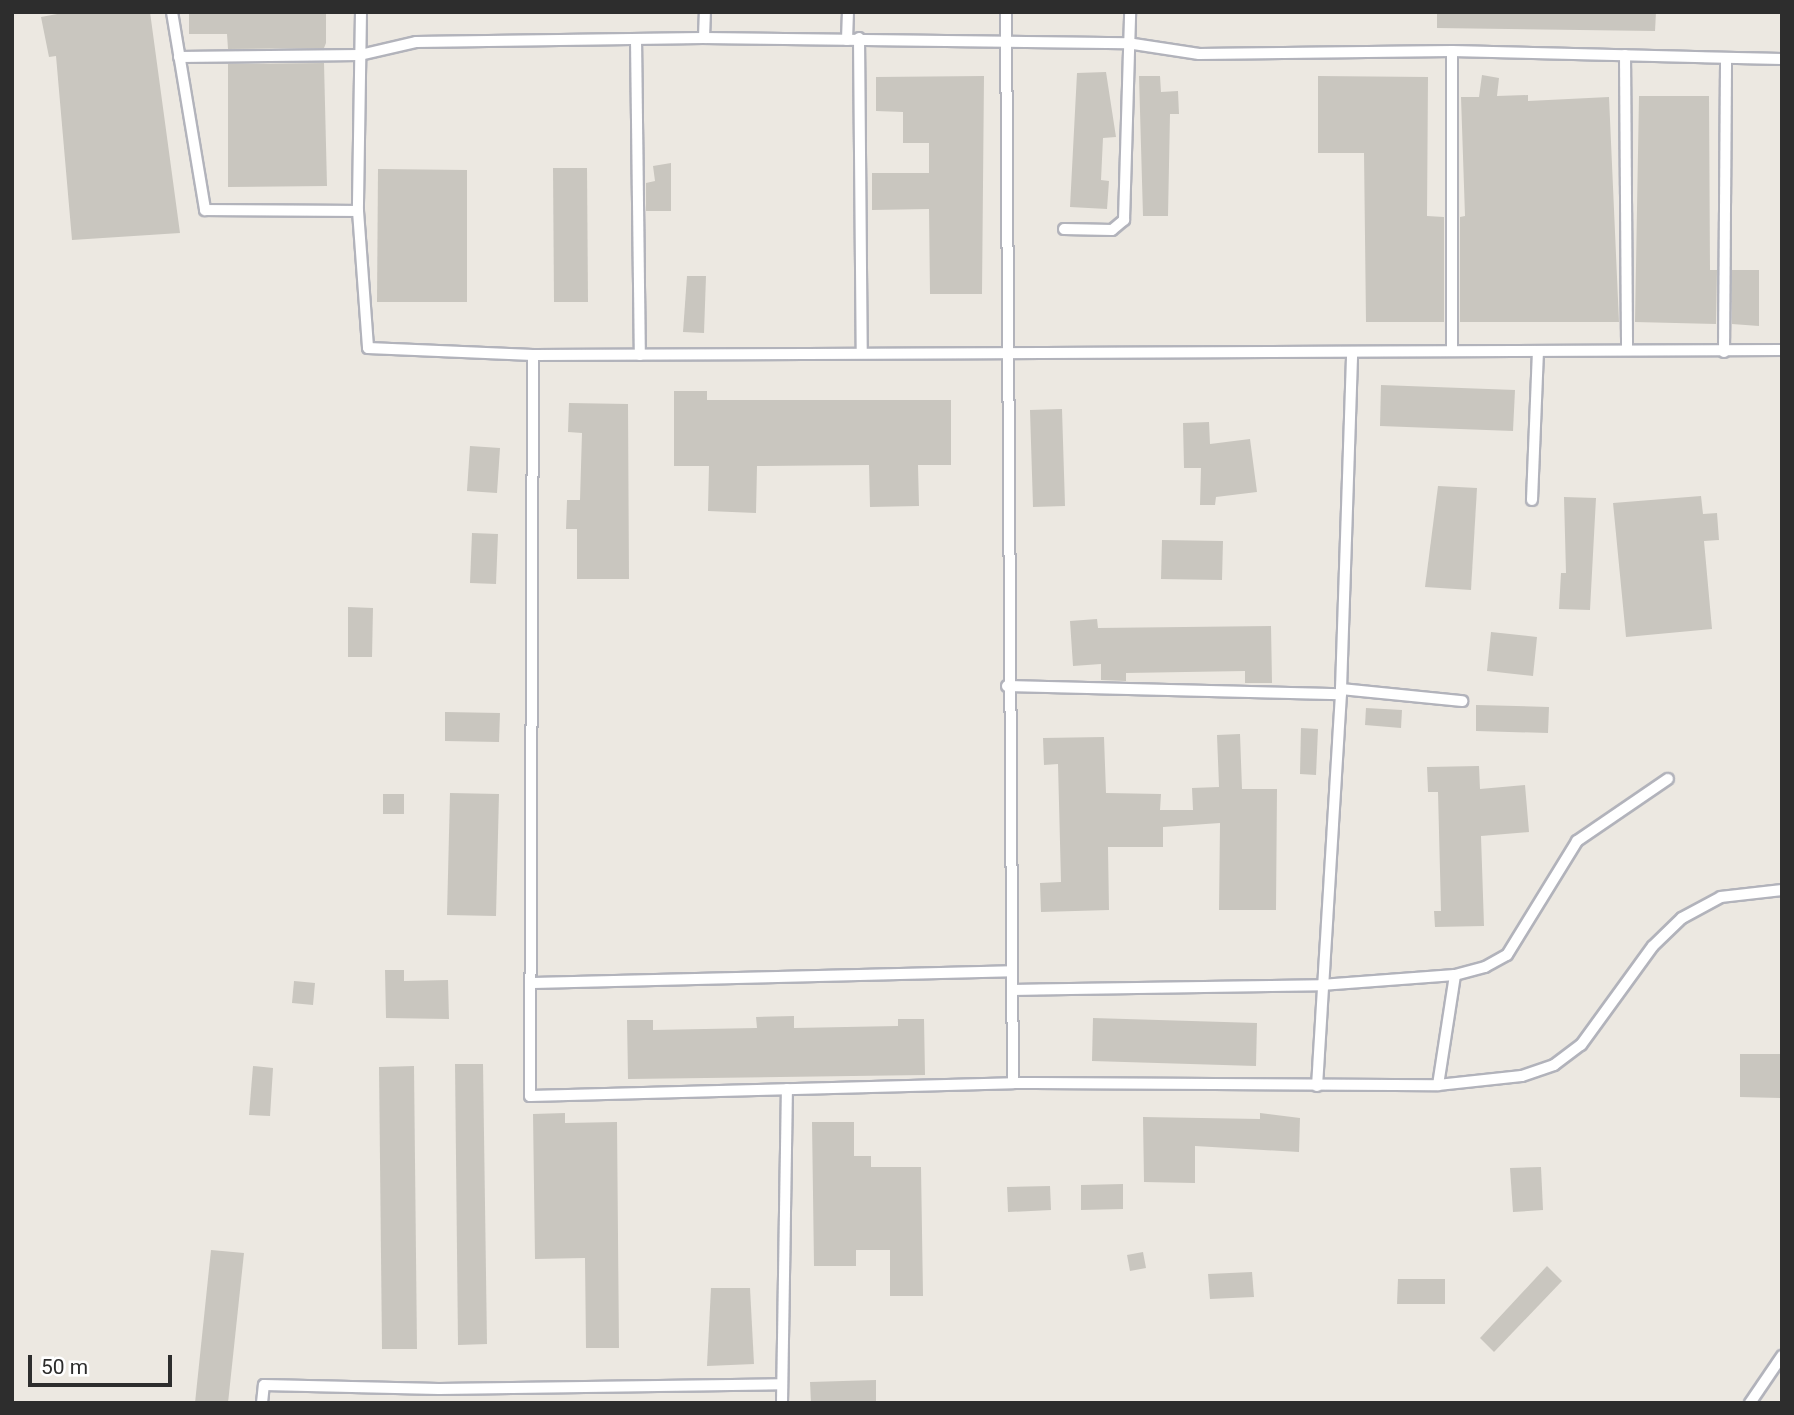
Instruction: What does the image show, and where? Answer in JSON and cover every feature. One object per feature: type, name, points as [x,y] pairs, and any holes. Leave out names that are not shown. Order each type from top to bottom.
[{"type":"lane","points":[[172,12],[205,210],[358,211]]},
{"type":"lane","points":[[360,12],[358,211],[368,348],[533,355],[1782,350]]},
{"type":"lane","points":[[704,38],[705,12]]},
{"type":"lane","points":[[848,12],[853,39],[862,352]]},
{"type":"lane","points":[[1006,12],[1004,352],[1013,1083]]},
{"type":"lane","points":[[1064,229],[1112,230],[1124,220],[1129,12]]},
{"type":"lane","points":[[636,38],[640,355]]},
{"type":"lane","points":[[178,57],[360,55],[416,42],[704,38],[1127,43],[1199,54],[1452,51],[1782,59]]},
{"type":"lane","points":[[1452,51],[1452,350]]},
{"type":"lane","points":[[1625,55],[1627,350]]},
{"type":"lane","points":[[1724,352],[1726,58]]},
{"type":"lane","points":[[1532,500],[1538,351]]},
{"type":"lane","points":[[1317,1086],[1321,985],[1341,692],[1352,352]]},
{"type":"lane","points":[[533,355],[533,983],[530,1096],[1013,1083],[1438,1085],[1522,1076],[1564,1059],[1682,918],[1721,897],[1782,890]]},
{"type":"lane","points":[[1007,686],[1341,692],[1462,701]]},
{"type":"lane","points":[[1012,990],[1321,985],[1455,975],[1507,955],[1572,846],[1668,779]]},
{"type":"lane","points":[[533,983],[1012,971]]},
{"type":"lane","points":[[1438,1085],[1455,975]]},
{"type":"lane","points":[[782,1403],[787,1089]]},
{"type":"lane","points":[[1749,1403],[1782,1356]]},
{"type":"lane","points":[[262,1403],[264,1385],[439,1390],[781,1384]]},
{"type":"lane","points":[[439,1390],[439,1403]]},
{"type":"building","points":[[68,12],[150,12],[180,233],[72,240],[56,56],[49,57],[41,17]]},
{"type":"building","points":[[189,12],[326,12],[326,43],[324,48],[228,49],[227,34],[189,34]]},
{"type":"building","points":[[1437,12],[1656,12],[1655,31],[1437,28]]},
{"type":"building","points":[[324,63],[327,186],[228,187],[228,64]]},
{"type":"building","points":[[1106,72],[1116,137],[1103,138],[1101,180],[1109,181],[1107,209],[1070,207],[1077,73]]},
{"type":"building","points":[[1482,75],[1499,78],[1497,96],[1528,95],[1528,101],[1609,97],[1619,322],[1460,322],[1460,217],[1465,216],[1461,97],[1479,97]]},
{"type":"building","points":[[984,76],[982,294],[930,294],[929,209],[872,210],[872,173],[929,173],[929,143],[903,143],[903,112],[876,111],[876,77]]},
{"type":"building","points":[[1139,76],[1160,76],[1161,92],[1178,91],[1179,114],[1170,114],[1168,216],[1143,216]]},
{"type":"building","points":[[1318,76],[1428,77],[1427,216],[1444,217],[1444,322],[1366,322],[1364,153],[1318,153]]},
{"type":"building","points":[[1639,96],[1709,96],[1710,270],[1717,270],[1716,324],[1635,322]]},
{"type":"building","points":[[671,163],[671,211],[646,211],[646,183],[655,181],[653,166]]},
{"type":"building","points":[[553,168],[587,168],[588,302],[554,302]]},
{"type":"building","points":[[378,169],[467,170],[467,302],[377,302]]},
{"type":"building","points":[[1732,270],[1759,270],[1759,326],[1732,324]]},
{"type":"building","points":[[687,276],[706,276],[704,333],[683,332]]},
{"type":"building","points":[[1381,385],[1515,390],[1513,431],[1380,426]]},
{"type":"building","points":[[674,391],[707,391],[707,400],[951,400],[951,465],[918,465],[919,506],[870,507],[869,465],[757,466],[756,513],[708,511],[709,466],[674,466]]},
{"type":"building","points":[[569,403],[628,404],[629,579],[577,579],[577,529],[566,529],[567,500],[580,500],[582,433],[568,432]]},
{"type":"building","points":[[1062,409],[1065,506],[1033,507],[1030,410]]},
{"type":"building","points":[[1209,422],[1210,444],[1250,439],[1257,492],[1216,497],[1215,505],[1200,505],[1201,468],[1184,468],[1183,423]]},
{"type":"building","points":[[470,446],[500,448],[497,493],[467,491]]},
{"type":"building","points":[[1438,486],[1477,488],[1471,590],[1425,587]]},
{"type":"building","points":[[1701,496],[1703,514],[1717,513],[1719,540],[1704,541],[1712,629],[1626,637],[1613,503]]},
{"type":"building","points":[[1564,497],[1596,498],[1590,610],[1559,609],[1561,573],[1566,573]]},
{"type":"building","points":[[472,533],[498,534],[496,584],[470,583]]},
{"type":"building","points":[[1162,540],[1223,541],[1222,580],[1161,579]]},
{"type":"building","points":[[348,607],[373,608],[372,657],[348,657]]},
{"type":"building","points":[[1097,619],[1098,628],[1271,626],[1272,683],[1245,683],[1245,671],[1126,673],[1126,681],[1101,680],[1101,664],[1073,666],[1070,621]]},
{"type":"building","points":[[1491,632],[1537,637],[1533,676],[1487,671]]},
{"type":"building","points":[[1476,705],[1549,707],[1548,733],[1476,731]]},
{"type":"building","points":[[1366,708],[1402,710],[1401,728],[1365,725]]},
{"type":"building","points":[[445,712],[500,713],[499,742],[445,741]]},
{"type":"building","points":[[1301,728],[1318,729],[1316,775],[1300,774]]},
{"type":"building","points":[[1240,734],[1242,789],[1277,789],[1276,910],[1219,910],[1220,823],[1163,827],[1163,847],[1108,847],[1109,910],[1041,912],[1040,883],[1061,882],[1058,764],[1044,765],[1043,738],[1104,737],[1106,793],[1161,794],[1160,810],[1193,810],[1192,788],[1219,787],[1217,735]]},
{"type":"building","points":[[1479,766],[1480,789],[1525,785],[1529,832],[1481,836],[1484,926],[1435,927],[1434,911],[1441,911],[1438,792],[1428,792],[1427,767]]},
{"type":"building","points":[[450,793],[499,794],[496,916],[447,915]]},
{"type":"building","points":[[383,794],[404,794],[404,814],[383,814]]},
{"type":"building","points":[[385,970],[404,970],[404,981],[448,980],[449,1019],[386,1018]]},
{"type":"building","points":[[294,981],[315,983],[313,1005],[292,1003]]},
{"type":"building","points":[[794,1016],[794,1028],[898,1026],[898,1019],[924,1019],[925,1075],[628,1079],[627,1020],[653,1020],[653,1030],[757,1028],[756,1017]]},
{"type":"building","points":[[1093,1018],[1257,1023],[1256,1066],[1092,1061]]},
{"type":"building","points":[[1740,1054],[1782,1054],[1782,1098],[1740,1097]]},
{"type":"building","points":[[455,1064],[483,1064],[487,1344],[458,1345]]},
{"type":"building","points":[[253,1066],[273,1068],[270,1116],[249,1115]]},
{"type":"building","points":[[414,1066],[417,1349],[382,1349],[379,1067]]},
{"type":"building","points":[[565,1113],[565,1123],[617,1122],[619,1348],[586,1348],[585,1258],[535,1259],[533,1114]]},
{"type":"building","points":[[1260,1113],[1300,1118],[1299,1152],[1195,1146],[1195,1183],[1144,1182],[1143,1117],[1260,1119]]},
{"type":"building","points":[[812,1122],[854,1122],[854,1156],[871,1156],[871,1167],[921,1167],[923,1296],[890,1296],[890,1250],[856,1250],[856,1266],[814,1266]]},
{"type":"building","points":[[1541,1167],[1543,1210],[1513,1212],[1510,1168]]},
{"type":"building","points":[[1123,1184],[1123,1209],[1081,1210],[1081,1185]]},
{"type":"building","points":[[1050,1186],[1051,1210],[1008,1212],[1007,1187]]},
{"type":"building","points":[[211,1250],[244,1253],[228,1403],[195,1403]]},
{"type":"building","points":[[1143,1252],[1146,1268],[1130,1271],[1127,1255]]},
{"type":"building","points":[[1547,1266],[1562,1281],[1494,1352],[1480,1338]]},
{"type":"building","points":[[1252,1272],[1254,1297],[1210,1299],[1208,1274]]},
{"type":"building","points":[[1398,1279],[1445,1279],[1445,1304],[1397,1304]]},
{"type":"building","points":[[711,1288],[750,1288],[754,1364],[707,1366]]},
{"type":"building","points":[[876,1380],[876,1403],[811,1403],[810,1382]]}]
